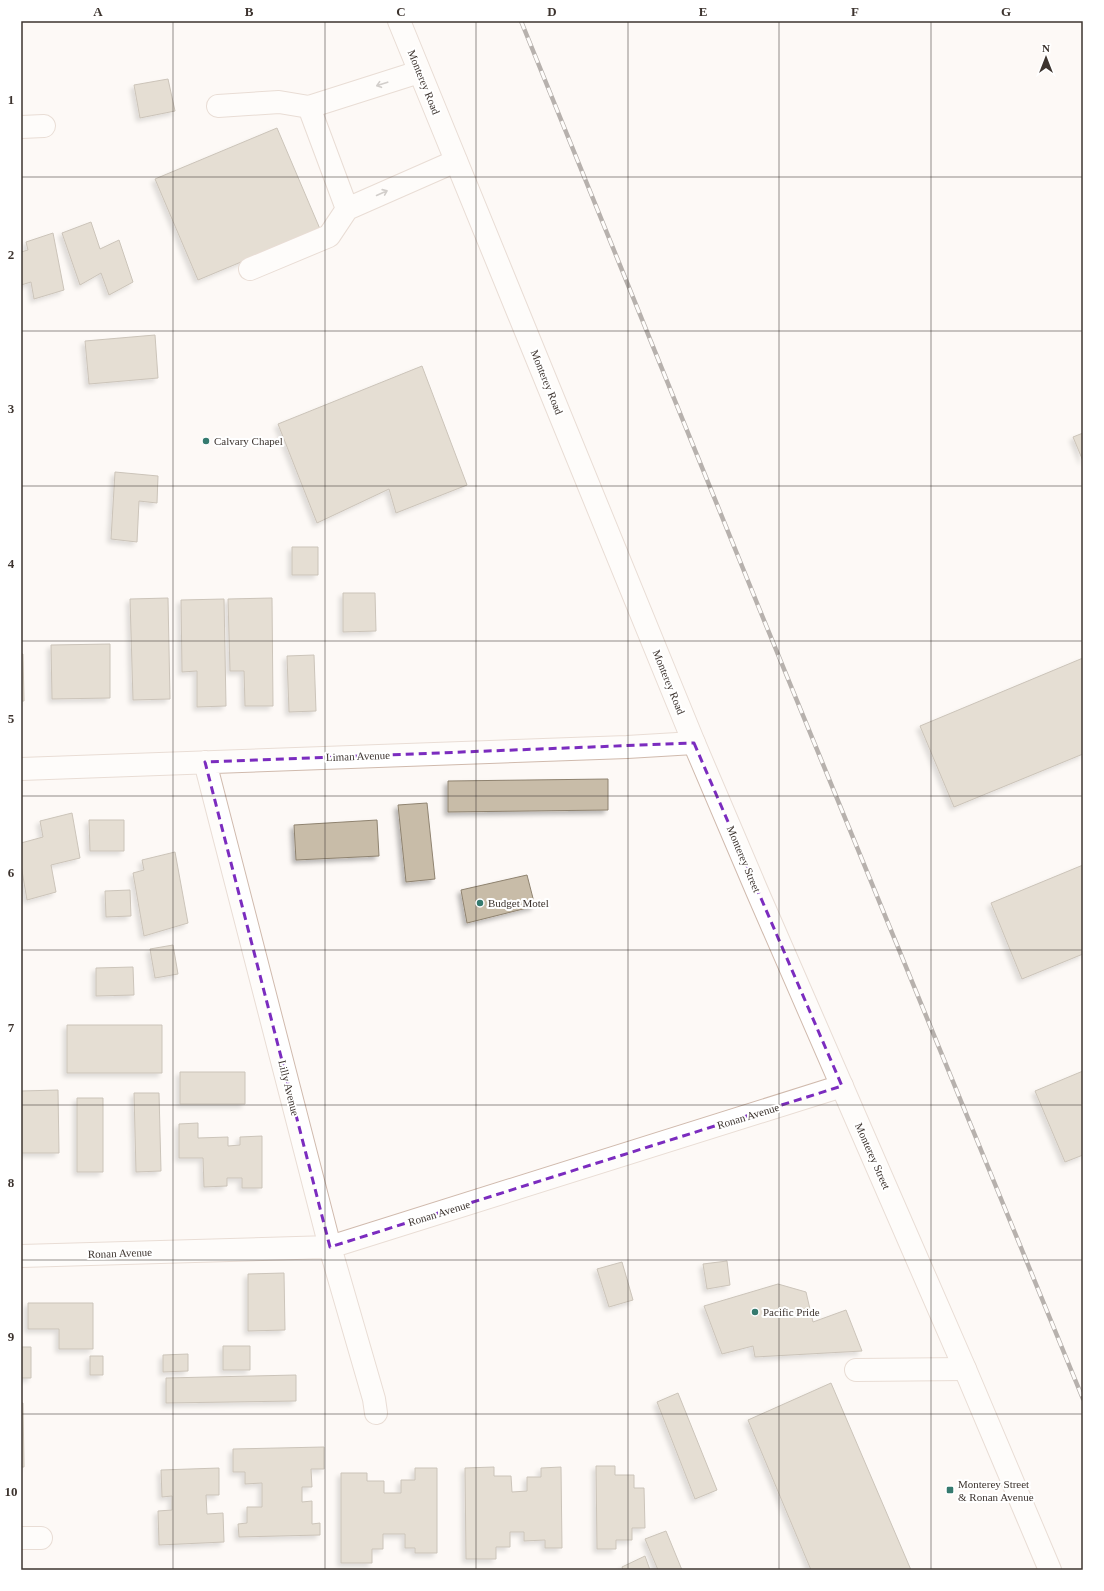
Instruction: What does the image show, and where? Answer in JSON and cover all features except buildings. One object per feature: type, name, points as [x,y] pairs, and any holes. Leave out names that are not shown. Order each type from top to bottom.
[{"type":"street","name":"Monterey Road","points":[[399,21],[694,743]]},
{"type":"street","points":[[218,106],[278,102],[309,107],[420,72]]},
{"type":"street","points":[[309,107],[347,209]]},
{"type":"street","points":[[21,127],[44,126]]},
{"type":"street","points":[[250,269],[329,236],[347,209],[456,161]]},
{"type":"street","name":"Liman Avenue","points":[[21,769],[627,747],[694,743]]},
{"type":"street","name":"Monterey Street","points":[[694,743],[760,899],[965,1369],[1050,1570]]},
{"type":"street","name":"Lilly Avenue","points":[[205,762],[330,1247],[374,1399],[376,1413]]},
{"type":"street","name":"Ronan Avenue","points":[[21,1256],[330,1247],[842,1086]]},
{"type":"street","points":[[856,1370],[965,1369]]},
{"type":"highlighted area","points":[[694,743],[842,1086],[330,1247],[205,762]]},
{"type":"railway","points":[[521,21],[759,608],[1083,1399]]},
{"type":"place","name":"Calvary Chapel","points":[[206,441]]},
{"type":"place","name":"Budget Motel","points":[[480,903]]},
{"type":"place","name":"Pacific Pride","points":[[755,1312]]},
{"type":"place","name":"Monterey Street & Ronan Avenue","points":[[950,1490]]}]
